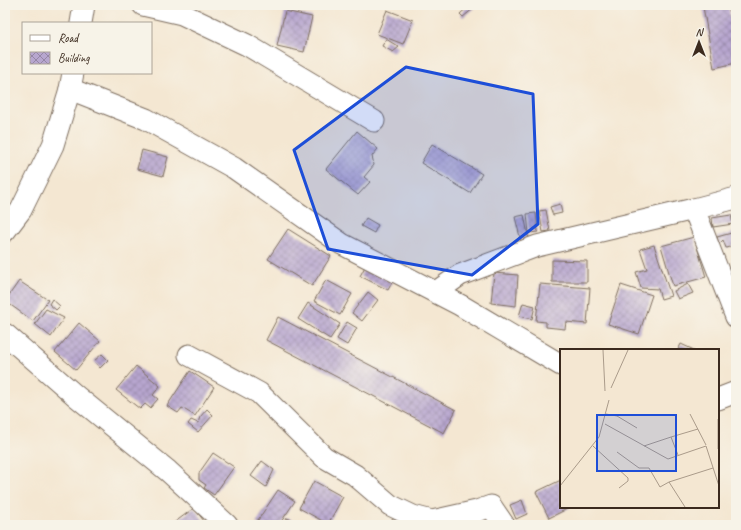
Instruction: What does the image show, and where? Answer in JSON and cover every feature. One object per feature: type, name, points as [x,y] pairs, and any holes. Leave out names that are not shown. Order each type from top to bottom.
[{"type":"street","points":[[81,22],[84,5]]},
{"type":"street","points":[[143,5],[182,14],[246,46],[374,121]]},
{"type":"street","points":[[5,231],[21,210],[52,145],[72,81],[146,119],[227,164],[342,244],[460,305],[560,364]]},
{"type":"street","points":[[436,292],[460,275],[537,246],[736,198]]},
{"type":"street","points":[[694,209],[736,317]]},
{"type":"street","points":[[5,334],[76,396],[168,471],[226,525]]},
{"type":"street","points":[[189,355],[260,393],[324,457],[355,475],[390,505],[413,516],[432,521],[477,511],[491,506],[504,525]]},
{"type":"street","points":[[719,399],[736,392]]},
{"type":"highlighted area","points":[[406,67],[533,94],[538,224],[472,275],[328,249],[294,150]]},
{"type":"building","points":[[470,5],[474,8],[463,17],[460,14]]},
{"type":"building","points":[[711,5],[728,5],[736,45],[736,63],[714,68],[703,7]]},
{"type":"building","points":[[387,10],[413,20],[403,44],[377,34]]},
{"type":"building","points":[[285,11],[312,17],[304,52],[277,46]]},
{"type":"building","points":[[386,39],[399,47],[393,52],[382,46]]},
{"type":"building","points":[[357,131],[378,149],[372,156],[374,165],[364,177],[370,182],[358,195],[326,169]]},
{"type":"building","points":[[432,144],[482,174],[470,193],[421,163]]},
{"type":"building","points":[[142,150],[168,157],[163,176],[137,169]]},
{"type":"building","points":[[560,204],[562,213],[553,215],[550,207]]},
{"type":"building","points":[[546,210],[550,231],[543,232],[539,211]]},
{"type":"building","points":[[536,213],[538,232],[529,233],[527,214]]},
{"type":"building","points":[[524,215],[529,240],[521,241],[515,217]]},
{"type":"building","points":[[731,215],[733,224],[713,227],[712,218]]},
{"type":"building","points":[[366,218],[378,225],[374,233],[361,226]]},
{"type":"building","points":[[288,229],[331,256],[312,286],[268,259]]},
{"type":"building","points":[[735,232],[736,245],[726,248],[723,240],[719,244],[717,237]]},
{"type":"building","points":[[694,237],[706,277],[673,286],[661,246]]},
{"type":"building","points":[[654,245],[671,296],[661,299],[658,289],[641,288],[636,272],[647,269],[640,249]]},
{"type":"building","points":[[552,260],[587,261],[587,282],[552,282]]},
{"type":"building","points":[[368,261],[396,275],[388,290],[360,276]]},
{"type":"building","points":[[494,273],[518,275],[516,306],[491,303]]},
{"type":"building","points":[[326,280],[352,294],[340,315],[314,301]]},
{"type":"building","points":[[19,281],[48,300],[33,321],[5,301]]},
{"type":"building","points":[[540,284],[590,288],[587,324],[566,322],[565,329],[546,327],[546,322],[536,321]]},
{"type":"building","points":[[688,284],[693,293],[678,299],[674,291]]},
{"type":"building","points":[[621,285],[652,295],[639,334],[608,324]]},
{"type":"building","points":[[368,292],[378,300],[362,321],[352,313]]},
{"type":"building","points":[[52,299],[60,306],[56,310],[49,304]]},
{"type":"building","points":[[308,303],[340,324],[330,339],[298,319]]},
{"type":"building","points":[[523,303],[535,306],[532,319],[519,316]]},
{"type":"building","points":[[46,309],[64,318],[51,337],[35,324]]},
{"type":"building","points":[[278,317],[456,410],[444,433],[266,340]]},
{"type":"building","points":[[347,322],[357,328],[347,345],[337,339]]},
{"type":"building","points":[[79,323],[100,341],[76,370],[55,352]]},
{"type":"building","points":[[681,344],[692,349],[678,349]]},
{"type":"building","points":[[102,354],[108,360],[100,368],[94,361]]},
{"type":"building","points":[[136,366],[160,386],[153,395],[158,399],[150,408],[145,404],[140,409],[116,390]]},
{"type":"building","points":[[190,371],[214,387],[195,416],[182,408],[178,413],[167,406]]},
{"type":"building","points":[[207,409],[213,415],[198,432],[188,424],[191,420],[198,423],[200,417]]},
{"type":"building","points":[[213,453],[234,467],[214,495],[204,488],[206,485],[199,480],[199,473]]},
{"type":"building","points":[[262,461],[274,470],[266,487],[251,476]]},
{"type":"building","points":[[560,480],[560,508],[569,508],[549,518],[536,492]]},
{"type":"building","points":[[314,481],[343,497],[328,524],[299,508]]},
{"type":"building","points":[[278,490],[295,501],[279,525],[260,525],[256,523]]},
{"type":"building","points":[[522,500],[527,514],[516,519],[510,505]]},
{"type":"building","points":[[194,508],[204,521],[199,525],[171,525]]},
{"type":"building","points":[[287,518],[302,525],[284,525]]}]
